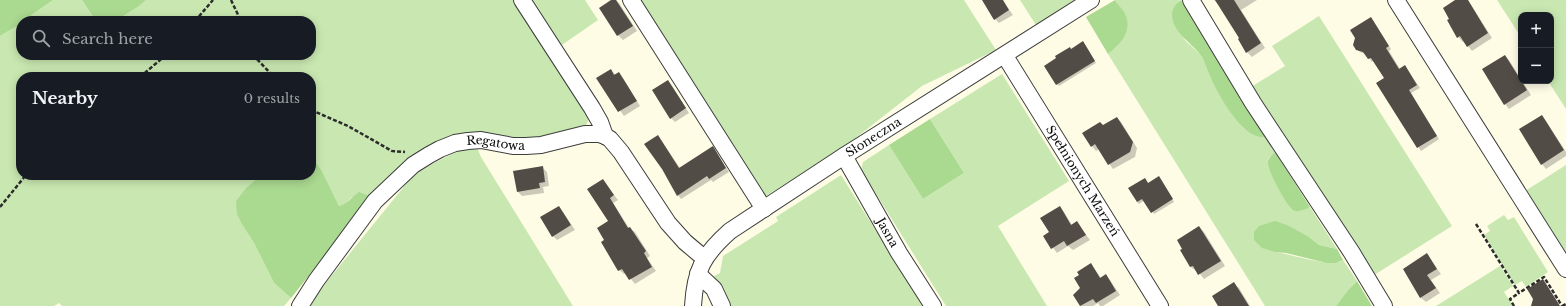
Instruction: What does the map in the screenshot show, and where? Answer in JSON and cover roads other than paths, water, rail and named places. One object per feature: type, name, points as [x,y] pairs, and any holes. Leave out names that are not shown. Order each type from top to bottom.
[{"type":"street","points":[[522,0],[592,108],[600,122],[605,136],[610,139],[621,152],[668,223],[685,242],[704,258]]},
{"type":"street","points":[[631,0],[764,209]]},
{"type":"street","points":[[1191,0],[1253,103],[1352,253],[1384,306]]},
{"type":"street","points":[[1396,0],[1566,269]]},
{"type":"street","name":"Słoneczna","points":[[693,306],[698,274],[704,258],[715,244],[730,231],[844,156],[1005,56],[1087,1]]},
{"type":"street","name":"Spełnionych Marzeń","points":[[1005,56],[1160,306]]},
{"type":"street","name":"Regatowa","points":[[300,306],[316,281],[375,200],[413,165],[429,155],[455,143],[480,140],[513,146],[526,146],[542,145],[585,134],[599,134],[605,136]]},
{"type":"street","name":"Jasna","points":[[844,156],[899,253],[933,306]]},
{"type":"street","points":[[698,274],[714,289],[722,306]]}]
